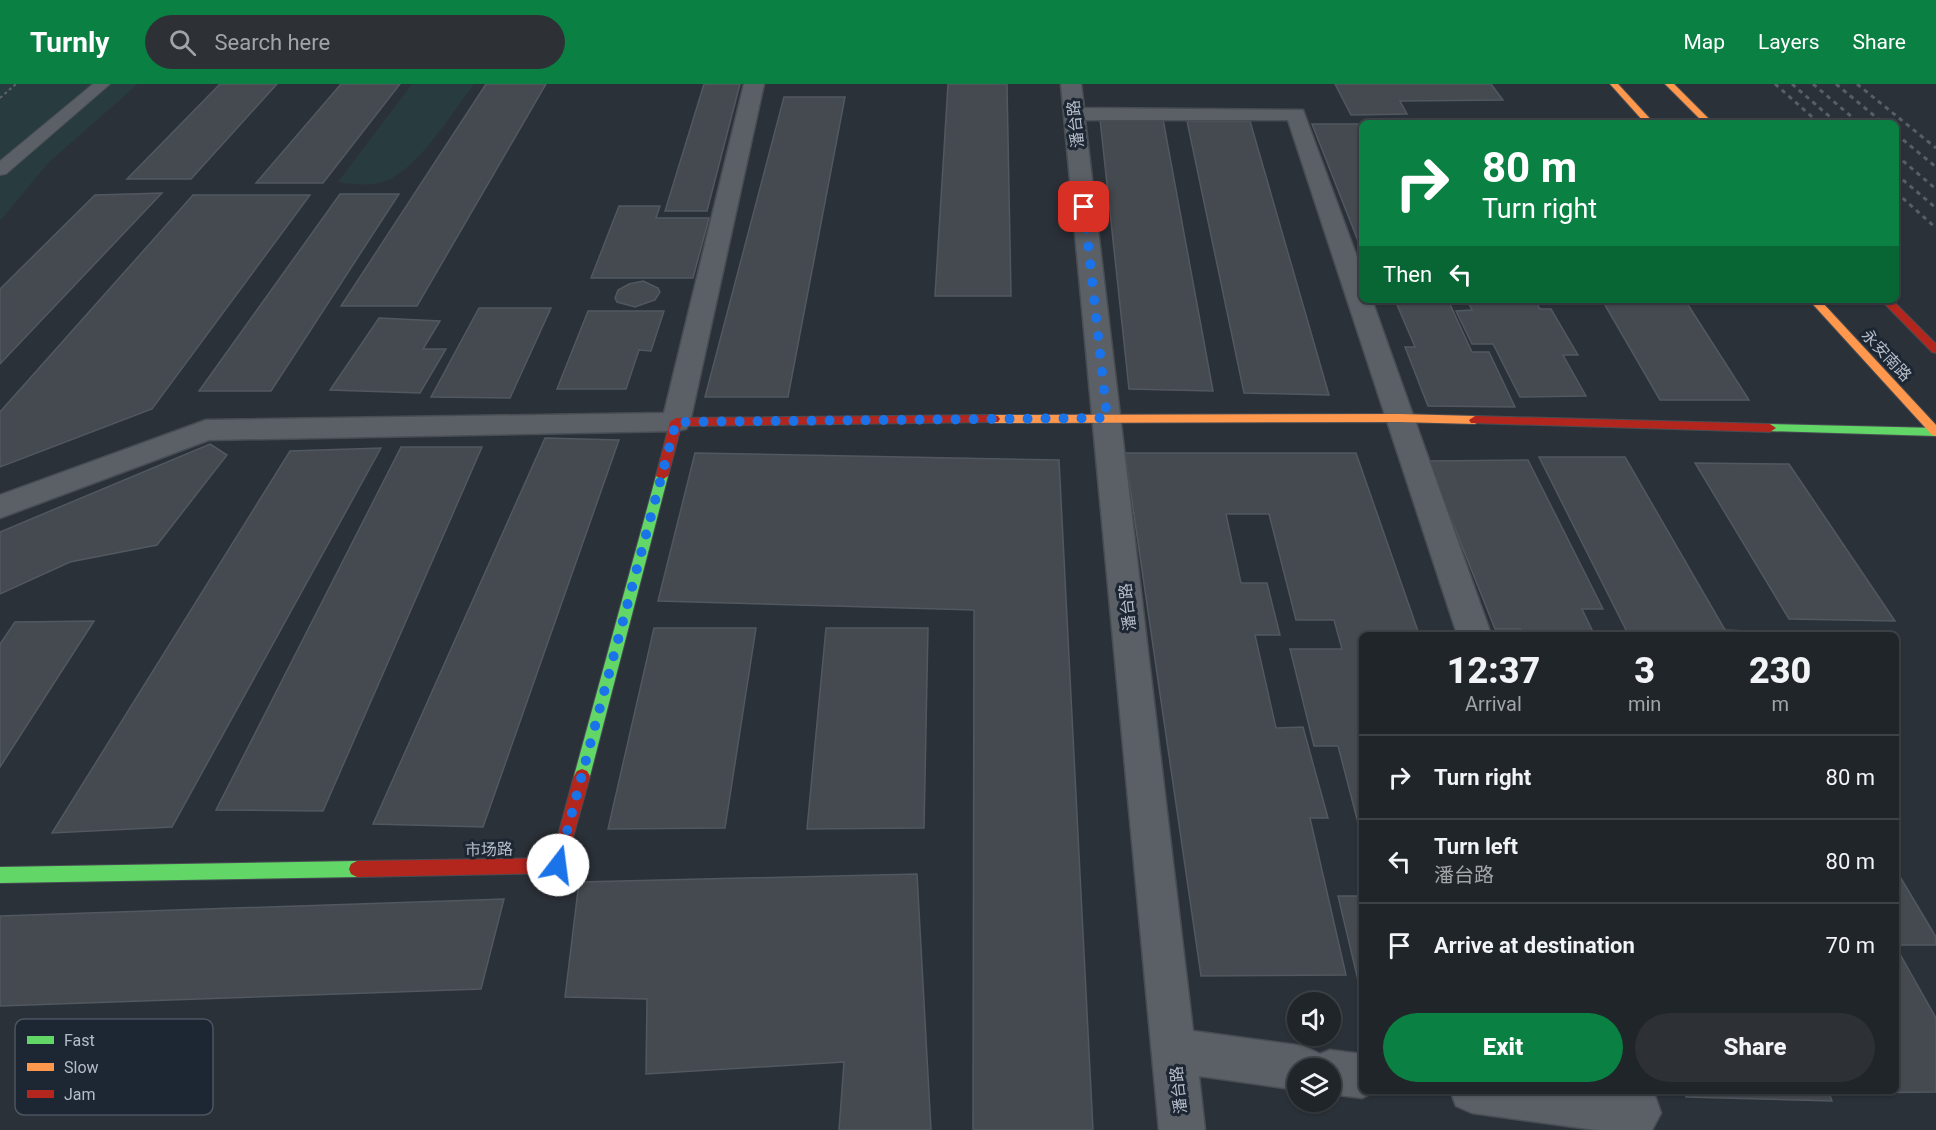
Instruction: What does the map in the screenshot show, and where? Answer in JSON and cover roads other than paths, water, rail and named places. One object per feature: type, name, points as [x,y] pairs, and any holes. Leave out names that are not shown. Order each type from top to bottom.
[{"type":"street","points":[[676,422],[754,84]]},
{"type":"street","points":[[1614,84],[1647,120]]},
{"type":"street","points":[[1670,84],[1705,120]]},
{"type":"street","points":[[1072,99],[1296,114],[1359,298]]},
{"type":"street","name":"潘台路","points":[[1072,99],[1182,1130]]},
{"type":"street","points":[[1361,303],[1473,632]]},
{"type":"street","name":"永安南路","points":[[1817,303],[1936,432]]},
{"type":"street","points":[[1889,303],[1936,350]]},
{"type":"street","points":[[0,507],[206,430],[676,422],[1400,418],[1936,432]]},
{"type":"street","name":"市场路","points":[[0,875],[558,865],[676,422]]},
{"type":"street","points":[[1174,1051],[1287,1066]]},
{"type":"street","points":[[1341,1073],[1359,1076]]},
{"type":"street","points":[[1501,1094],[1638,1113],[1631,1094]]},
{"type":"lane","points":[[0,170],[102,84]]},
{"type":"railway","points":[[1775,84],[1816,120]]},
{"type":"railway","points":[[1792,84],[1834,120]]},
{"type":"railway","points":[[1813,84],[1855,120]]},
{"type":"railway","points":[[1836,84],[1879,120]]},
{"type":"railway","points":[[1857,84],[1936,148]]},
{"type":"railway","points":[[1899,136],[1936,167]]},
{"type":"railway","points":[[1899,158],[1936,189]]},
{"type":"railway","points":[[1899,177],[1936,208]]},
{"type":"railway","points":[[1899,195],[1936,228]]}]
